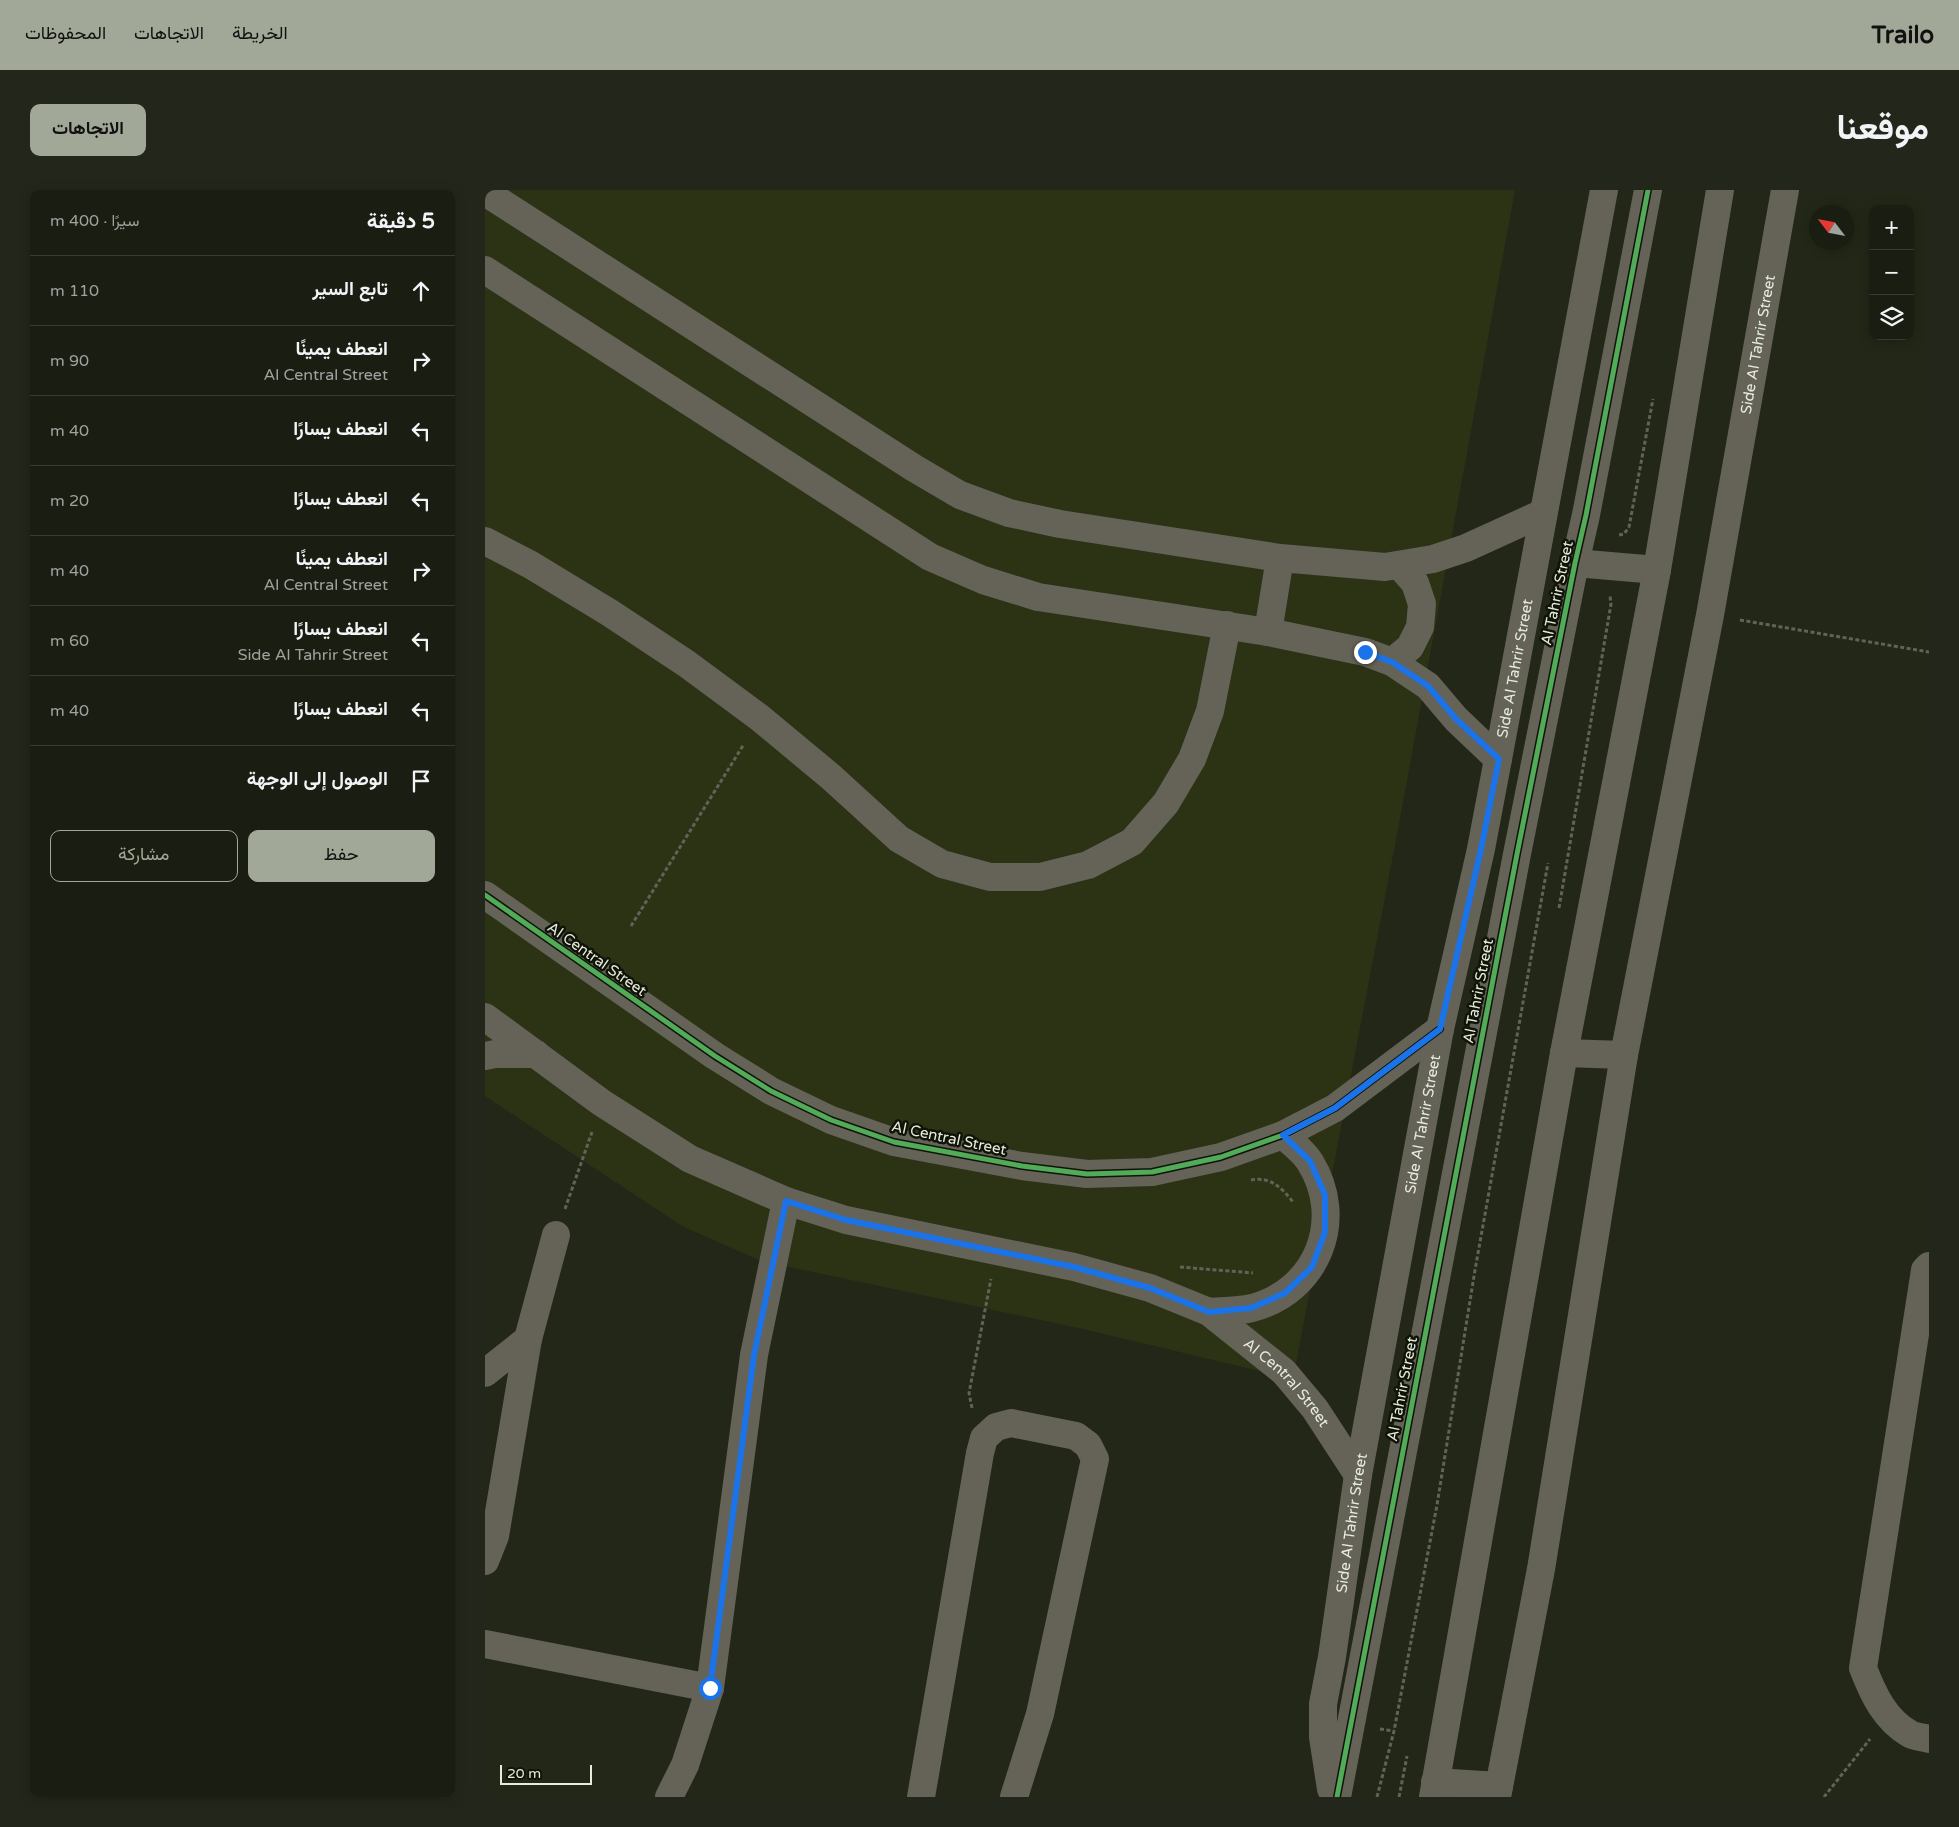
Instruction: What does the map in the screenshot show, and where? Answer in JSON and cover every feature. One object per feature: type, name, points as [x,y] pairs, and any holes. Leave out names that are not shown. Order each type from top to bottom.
[{"type":"street","name":"Side Al Tahrir Street","points":[[1332,1797],[1323,1736],[1323,1704],[1332,1657],[1357,1475],[1440,1029],[1481,849],[1499,759],[1604,190]]},
{"type":"street","name":"Al Tahrir Street","points":[[1337,1797],[1517,854],[1575,562],[1587,515],[1648,190]]},
{"type":"street","points":[[1498,1792],[1434,1789],[1564,1053],[1657,570],[1720,190]]},
{"type":"street","name":"Side Al Tahrir Street","points":[[1498,1792],[1541,1569],[1624,1055],[1710,615],[1785,190]]},
{"type":"street","points":[[485,192],[914,468],[960,495],[1009,513],[1052,522],[1280,558],[1385,567],[1433,559],[1466,548],[1543,514]]},
{"type":"street","points":[[485,271],[930,556],[983,580],[1038,597],[1227,625],[1365,652],[1392,662],[1428,686],[1456,719],[1499,759]]},
{"type":"street","points":[[485,541],[531,565],[610,612],[687,664],[760,718],[831,777],[899,839],[942,864],[990,877],[1040,878],[1088,865],[1132,842],[1166,803],[1192,759],[1210,711],[1227,625]]},
{"type":"street","points":[[1268,632],[1280,558]]},
{"type":"street","points":[[1575,562],[1657,570]]},
{"type":"street","points":[[1392,662],[1409,647],[1420,627],[1422,604],[1415,582],[1399,565]]},
{"type":"street","points":[[1481,849],[1517,854]]},
{"type":"street","name":"Al Central Street","points":[[485,895],[715,1056],[771,1091],[831,1120],[894,1142],[1022,1166],[1087,1174],[1152,1172],[1221,1157],[1283,1135],[1335,1108],[1440,1029]]},
{"type":"street","name":"Al Central Street","points":[[485,1017],[602,1103],[690,1159],[786,1201],[846,1220],[1074,1267],[1150,1288],[1209,1312],[1284,1372],[1315,1409],[1357,1475]]},
{"type":"street","points":[[1564,1053],[1624,1055]]},
{"type":"street","points":[[485,1056],[495,1054],[536,1054]]},
{"type":"street","points":[[1209,1312],[1251,1308],[1285,1293],[1312,1267],[1325,1232],[1325,1195],[1310,1161],[1283,1135]]},
{"type":"street","points":[[669,1797],[685,1766],[710,1688],[754,1355],[786,1201]]},
{"type":"street","points":[[485,1561],[495,1536],[528,1339],[556,1235]]},
{"type":"street","points":[[1929,1266],[1925,1270],[1863,1668],[1873,1693],[1888,1715],[1911,1734],[1929,1739]]},
{"type":"street","points":[[485,1373],[528,1339]]},
{"type":"street","points":[[921,1797],[980,1453],[985,1438],[996,1428],[1011,1423],[1076,1436],[1088,1445],[1095,1459],[1040,1714],[1013,1797]]},
{"type":"street","points":[[485,1644],[710,1688]]},
{"type":"path","points":[[1617,536],[1625,534],[1629,527],[1654,392]]},
{"type":"path","points":[[1558,916],[1611,604],[1610,595],[1605,590]]},
{"type":"path","points":[[1710,615],[1929,652]]},
{"type":"path","points":[[631,926],[760,718]]},
{"type":"path","points":[[1377,1797],[1394,1731],[1437,1505],[1475,1270],[1548,863]]},
{"type":"path","points":[[556,1235],[602,1103]]},
{"type":"path","points":[[985,1438],[974,1417],[969,1393],[997,1252]]},
{"type":"path","points":[[1824,1797],[1888,1715]]},
{"type":"path","points":[[1399,1797],[1409,1749]]},
{"type":"shaded area","points":[[485,190],[1515,190],[1403,803],[1293,1379],[1083,1329],[761,1261],[682,1226],[485,1096]]},
{"type":"cycle path","points":[[1337,1797],[1517,854],[1586,515],[1648,190]]},
{"type":"cycle path","points":[[485,895],[715,1056],[771,1091],[831,1120],[894,1142],[1022,1166],[1087,1174],[1152,1172],[1221,1157],[1283,1135],[1335,1108],[1440,1029]]},
{"type":"route","points":[[710,1688],[754,1355],[786,1201],[846,1220],[1074,1267],[1150,1288],[1209,1312],[1251,1308],[1285,1293],[1312,1267],[1325,1232],[1325,1195],[1310,1161],[1283,1135],[1335,1108],[1440,1029],[1481,849],[1499,759],[1456,719],[1428,686],[1392,662],[1365,652]]}]
